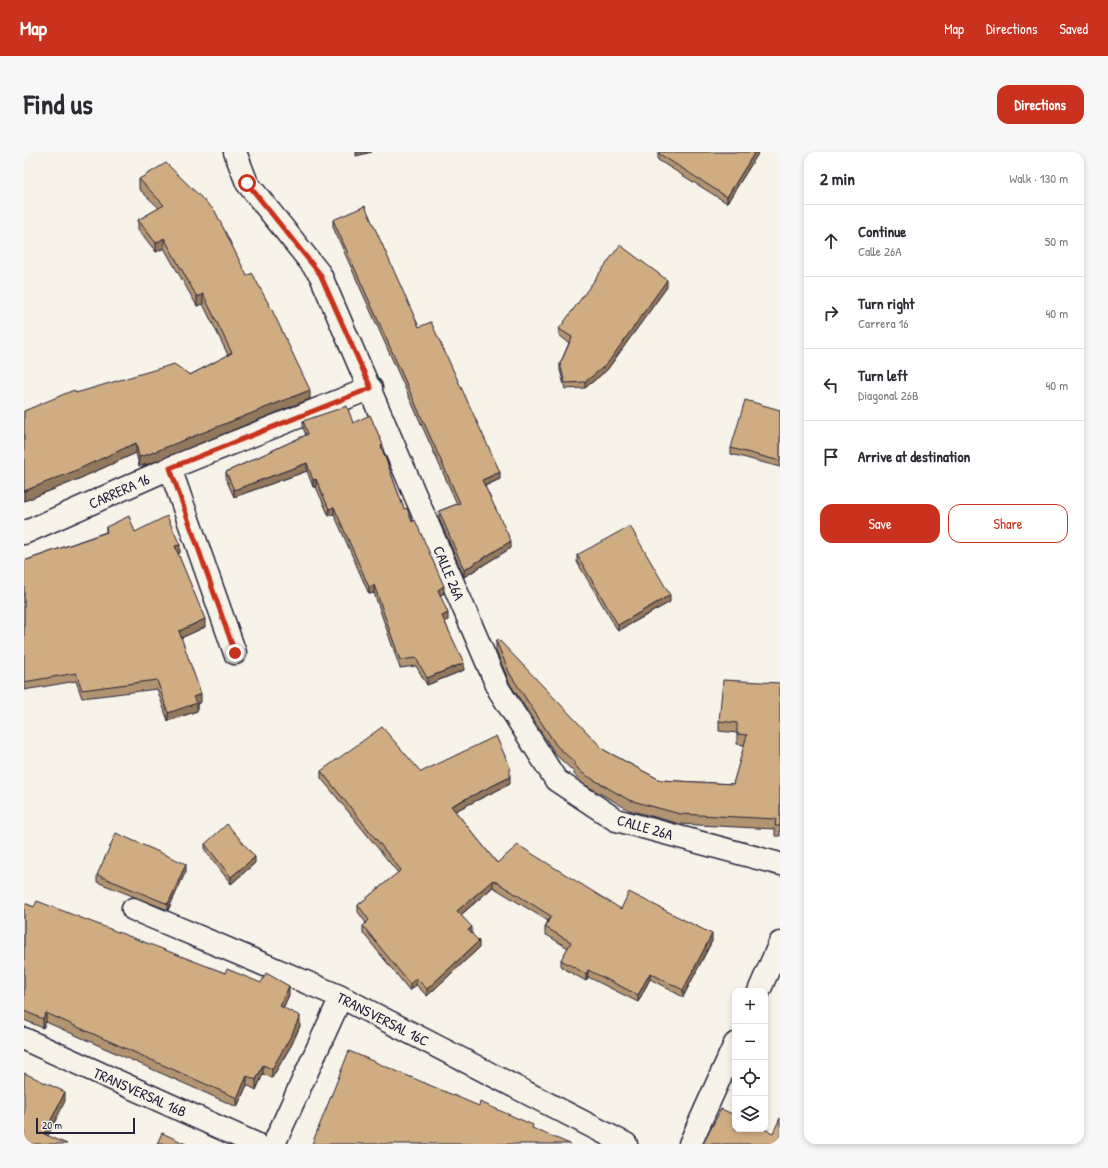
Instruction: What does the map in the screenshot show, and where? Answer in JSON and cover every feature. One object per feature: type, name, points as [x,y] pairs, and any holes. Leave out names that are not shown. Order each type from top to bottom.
[{"type":"street","name":"CALLE 26A","points":[[235,152],[247,183],[320,274],[371,388],[499,690],[556,780],[616,820],[780,864]]},
{"type":"street","name":"CARRERA 16","points":[[24,533],[170,468],[371,388]]},
{"type":"street","points":[[170,468],[235,653]]},
{"type":"street","name":"TRANSVERSAL 16C","points":[[134,909],[341,997],[626,1144]]},
{"type":"street","points":[[760,988],[780,943]]},
{"type":"street","points":[[274,1144],[341,997]]},
{"type":"street","name":"TRANSVERSAL 16B","points":[[24,1039],[256,1144]]},
{"type":"street","points":[[690,1144],[732,1051]]},
{"type":"building","points":[[755,152],[727,197],[658,153]]},
{"type":"building","points":[[166,163],[215,211],[247,276],[252,273],[273,312],[310,390],[139,457],[136,443],[72,472],[24,491],[24,411],[74,390],[76,393],[174,364],[190,375],[232,353],[203,294],[197,297],[164,238],[156,243],[138,220],[164,205],[139,179]]},
{"type":"building","points":[[365,206],[419,327],[431,322],[500,472],[482,480],[511,541],[464,570],[439,511],[460,503],[333,220]]},
{"type":"building","points":[[620,245],[667,280],[607,364],[585,382],[565,383],[560,364],[572,337],[559,329]]},
{"type":"building","points":[[745,400],[780,410],[780,461],[731,448]]},
{"type":"building","points":[[347,406],[353,423],[370,415],[383,445],[381,446],[404,509],[407,508],[412,522],[415,520],[444,586],[438,590],[448,613],[442,616],[464,663],[427,678],[416,658],[400,660],[374,585],[369,587],[334,507],[329,509],[316,479],[313,480],[307,463],[234,490],[226,472],[308,434],[303,421]]},
{"type":"building","points":[[129,516],[135,532],[167,516],[180,545],[175,546],[205,619],[179,631],[201,694],[193,697],[197,703],[168,713],[157,680],[82,690],[76,673],[24,682],[24,561],[107,532],[106,527]]},
{"type":"building","points":[[630,526],[670,595],[618,625],[577,555]]},
{"type":"building","points":[[498,639],[604,750],[660,780],[733,784],[747,735],[737,734],[737,723],[719,721],[723,680],[780,683],[780,826],[775,826],[776,819],[680,814],[629,800],[582,773],[574,764],[575,763],[556,745],[510,674],[496,641]]},
{"type":"building","points":[[382,727],[421,772],[496,736],[510,767],[510,777],[451,806],[497,863],[518,845],[621,909],[629,892],[712,934],[683,990],[650,973],[638,995],[588,970],[586,974],[561,960],[571,942],[545,927],[551,916],[493,880],[457,911],[472,927],[468,930],[479,941],[427,989],[416,978],[410,984],[363,926],[369,920],[358,905],[401,870],[321,771]]},
{"type":"building","points":[[227,824],[255,857],[231,877],[205,844]]},
{"type":"building","points":[[116,833],[186,864],[168,904],[97,875]]},
{"type":"building","points":[[37,901],[225,973],[227,969],[261,983],[266,973],[289,986],[280,1006],[300,1016],[292,1034],[272,1069],[263,1065],[256,1080],[247,1076],[237,1098],[46,1013],[43,1019],[24,1011],[24,903],[34,907]]},
{"type":"building","points":[[349,1051],[479,1106],[480,1102],[533,1125],[532,1128],[570,1144],[312,1144]]},
{"type":"building","points":[[24,1073],[65,1092],[44,1134],[67,1144],[24,1144]]},
{"type":"building","points":[[721,1109],[732,1114],[732,1132],[768,1132],[768,1131],[773,1133],[780,1118],[780,1144],[703,1144]]},
{"type":"building","points":[[162,1133],[186,1144],[157,1144]]},
{"type":"route","points":[[235,653],[170,468],[371,388],[320,274],[247,183]]}]
